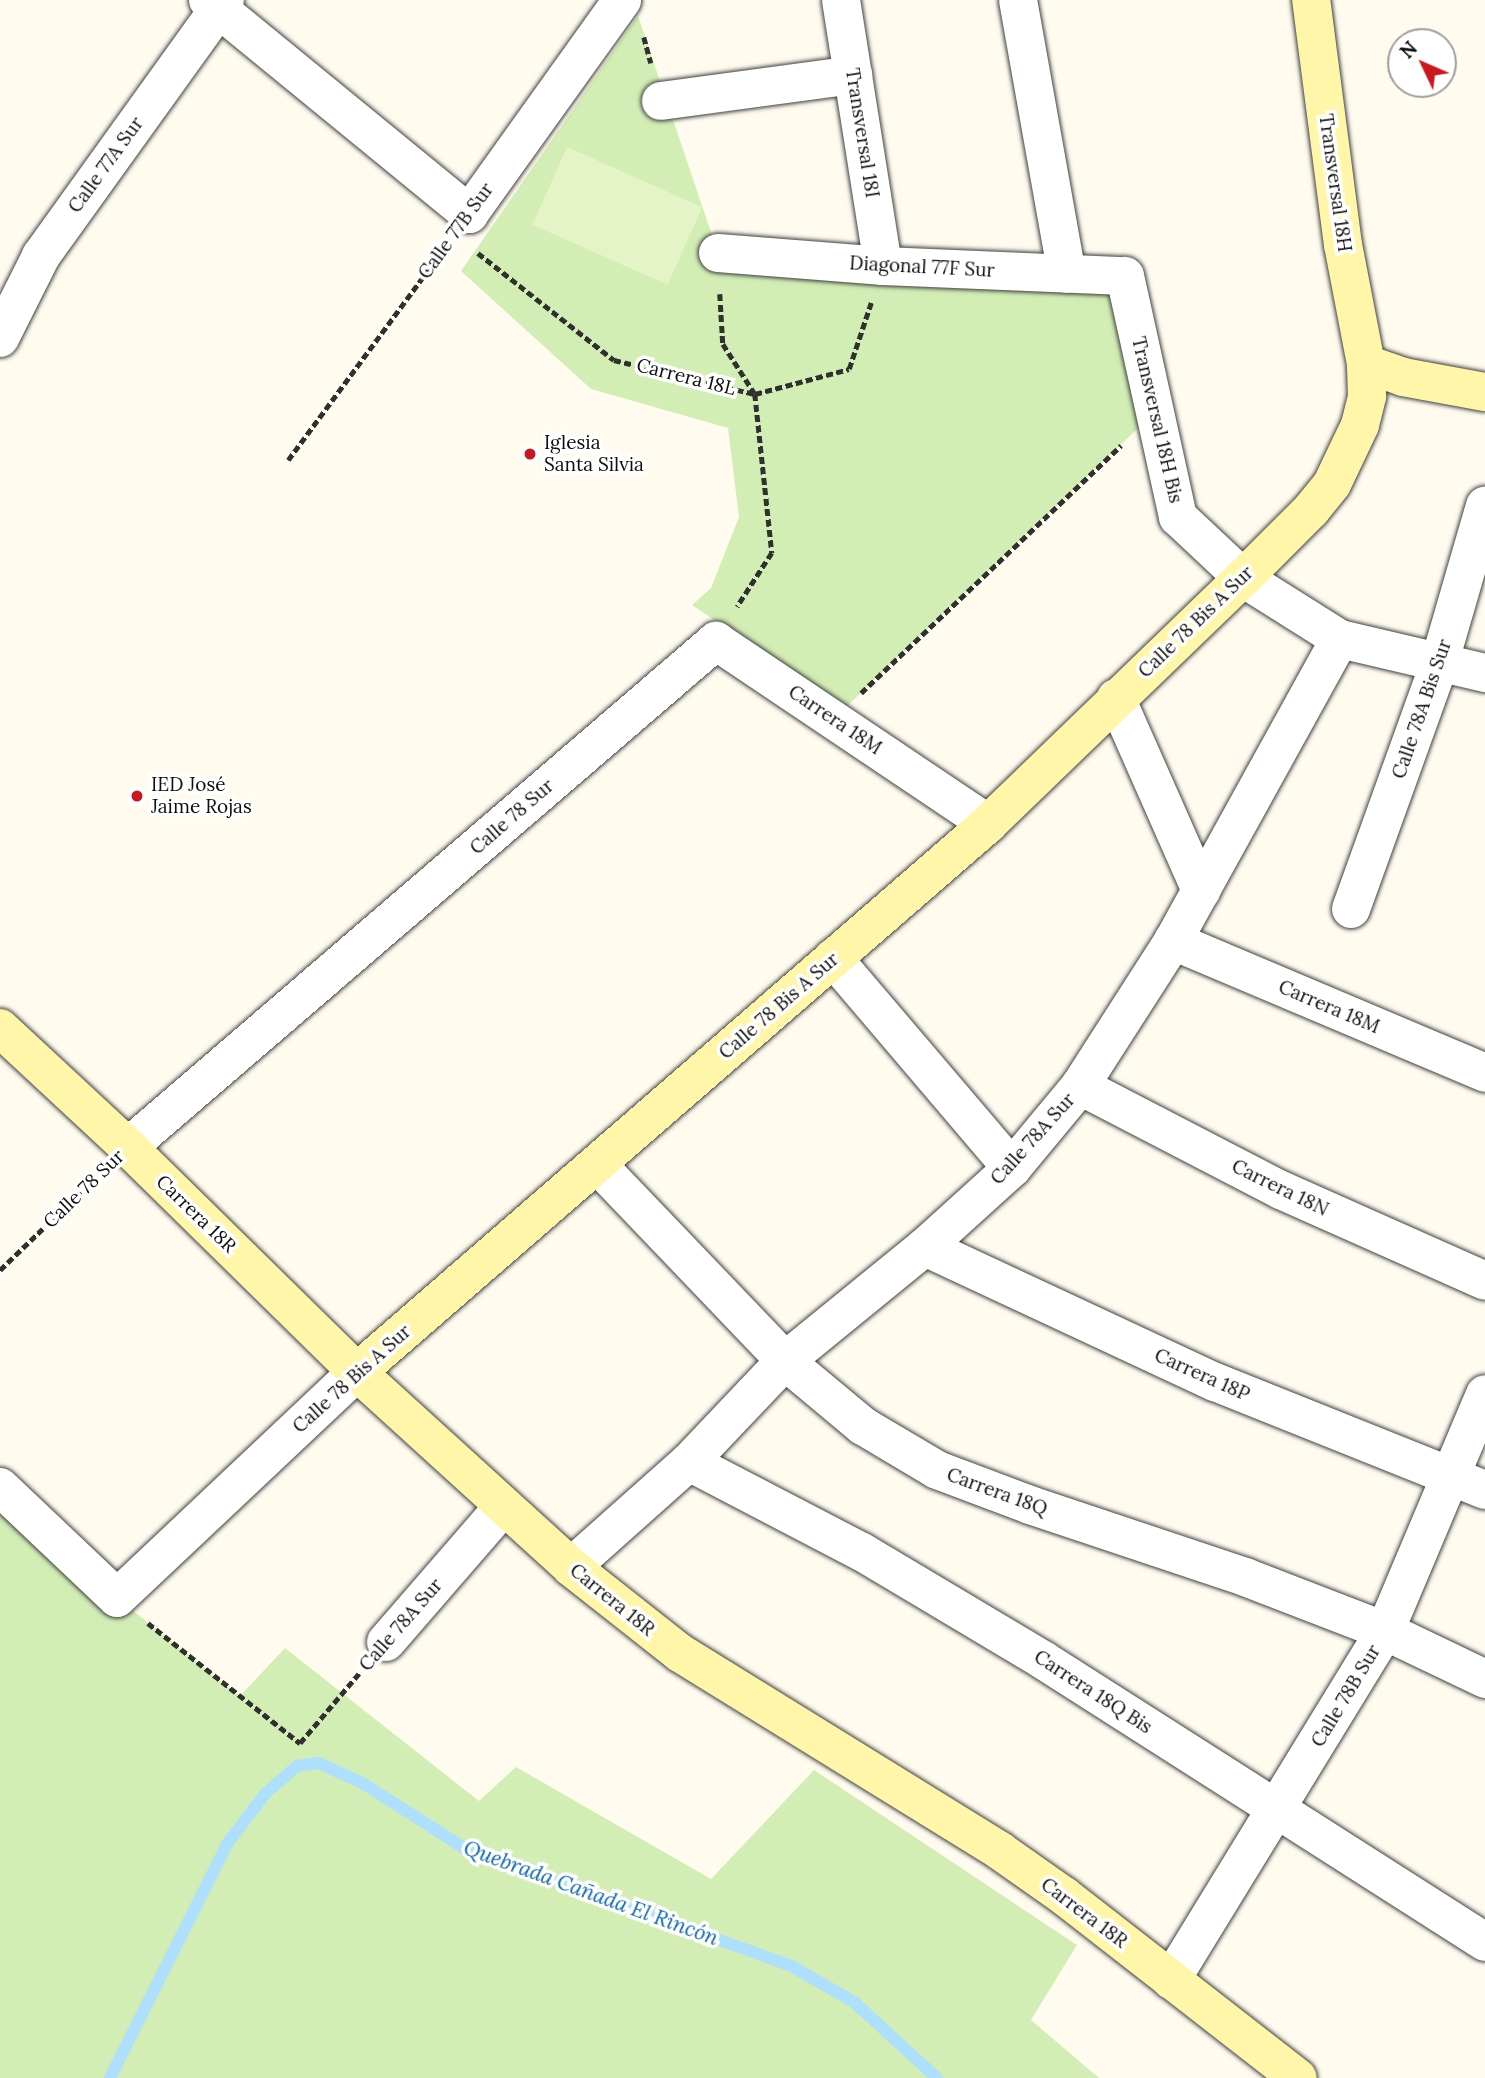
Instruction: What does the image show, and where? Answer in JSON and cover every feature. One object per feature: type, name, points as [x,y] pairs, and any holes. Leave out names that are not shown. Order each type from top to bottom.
[{"type":"street","name":"Transversal 18I","points":[[841,0],[883,266]]},
{"type":"street","points":[[1018,0],[1067,274]]},
{"type":"street","name":"Transversal 18H","points":[[1311,0],[1343,245],[1366,364]]},
{"type":"street","points":[[217,3],[462,224]]},
{"type":"street","name":"Calle 77A Sur","points":[[0,338],[41,256],[217,3]]},
{"type":"street","name":"Calle 77B Sur","points":[[462,224],[632,14]]},
{"type":"street","points":[[661,101],[853,75]]},
{"type":"street","name":"Diagonal 77F Sur","points":[[718,253],[883,266],[1125,276]]},
{"type":"street","name":"Transversal 18H Bis","points":[[1125,276],[1178,517],[1243,579],[1340,639],[1485,673]]},
{"type":"street","points":[[1366,364],[1403,377],[1485,392]]},
{"type":"street","name":"Calle 78 Bis A Sur","points":[[117,1598],[357,1372],[989,824],[1116,698],[1243,579],[1311,510],[1332,484],[1360,425],[1367,396],[1366,364]]},
{"type":"street","name":"Calle 78A Bis Sur","points":[[1351,909],[1439,664],[1485,506]]},
{"type":"street","name":"Calle 78A Sur","points":[[571,1567],[689,1462],[785,1362],[925,1247],[1012,1168],[1080,1086],[1173,941],[1340,639]]},
{"type":"street","name":"Carrera 18M","points":[[716,641],[989,824]]},
{"type":"street","name":"Calle 78 Sur","points":[[128,1147],[716,641]]},
{"type":"street","points":[[1116,698],[1201,891]]},
{"type":"street","name":"Carrera 18M","points":[[1173,941],[1485,1073]]},
{"type":"street","points":[[833,958],[1012,1168]]},
{"type":"street","name":"Carrera 18R","points":[[0,1028],[128,1147],[357,1372],[571,1567],[680,1653],[1000,1851],[1298,2078]]},
{"type":"street","name":"Carrera 18N","points":[[1080,1086],[1281,1190],[1485,1281]]},
{"type":"street","name":"Carrera 18Q","points":[[597,1164],[785,1362],[863,1426],[937,1470],[1030,1505],[1245,1577],[1385,1631],[1485,1679]]},
{"type":"street","name":"Carrera 18P","points":[[925,1247],[1215,1382],[1485,1490]]},
{"type":"street","name":"Calle 78B Sur","points":[[1171,1980],[1385,1631],[1485,1394]]},
{"type":"street","name":"Carrera 18Q Bis","points":[[689,1462],[862,1552],[1019,1645],[1485,1942]]},
{"type":"street","points":[[0,1488],[117,1598]]},
{"type":"street","name":"Calle 78A Sur","points":[[386,1642],[503,1507]]},
{"type":"path","points":[[632,14],[661,101]]},
{"type":"path","name":"Carrera 18L","points":[[462,224],[614,359],[755,394],[849,369],[883,266]]},
{"type":"path","name":"Calle 77B Sur","points":[[288,460],[462,224]]},
{"type":"path","points":[[716,641],[772,553],[755,394],[723,344],[718,253]]},
{"type":"path","points":[[834,719],[1154,413]]},
{"type":"path","name":"Calle 78 Sur","points":[[0,1269],[128,1147]]},
{"type":"path","name":"Calle 78A Sur","points":[[117,1598],[300,1743],[386,1642]]},
{"type":"green space","points":[[638,16],[718,253],[1125,276],[1154,413],[845,708],[692,605],[711,588],[739,517],[728,428],[591,389],[461,271]]},
{"type":"green space","points":[[567,147],[702,207],[668,285],[532,225]]},
{"type":"green space","points":[[0,1487],[117,1598],[240,1696],[285,1648],[479,1801],[516,1767],[711,1879],[814,1770],[1077,1945],[1031,2020],[1099,2078],[0,2078]]},
{"type":"waterway","name":"Quebrada Cañada El Rincón","points":[[110,2078],[227,1844],[265,1794],[297,1766],[319,1763],[364,1784],[464,1848],[791,1966],[854,2002],[937,2078]]},
{"type":"place","name":"Iglesia Santa Silvia","points":[[530,454]]},
{"type":"place","name":"IED José Jaime Rojas","points":[[137,796]]}]
